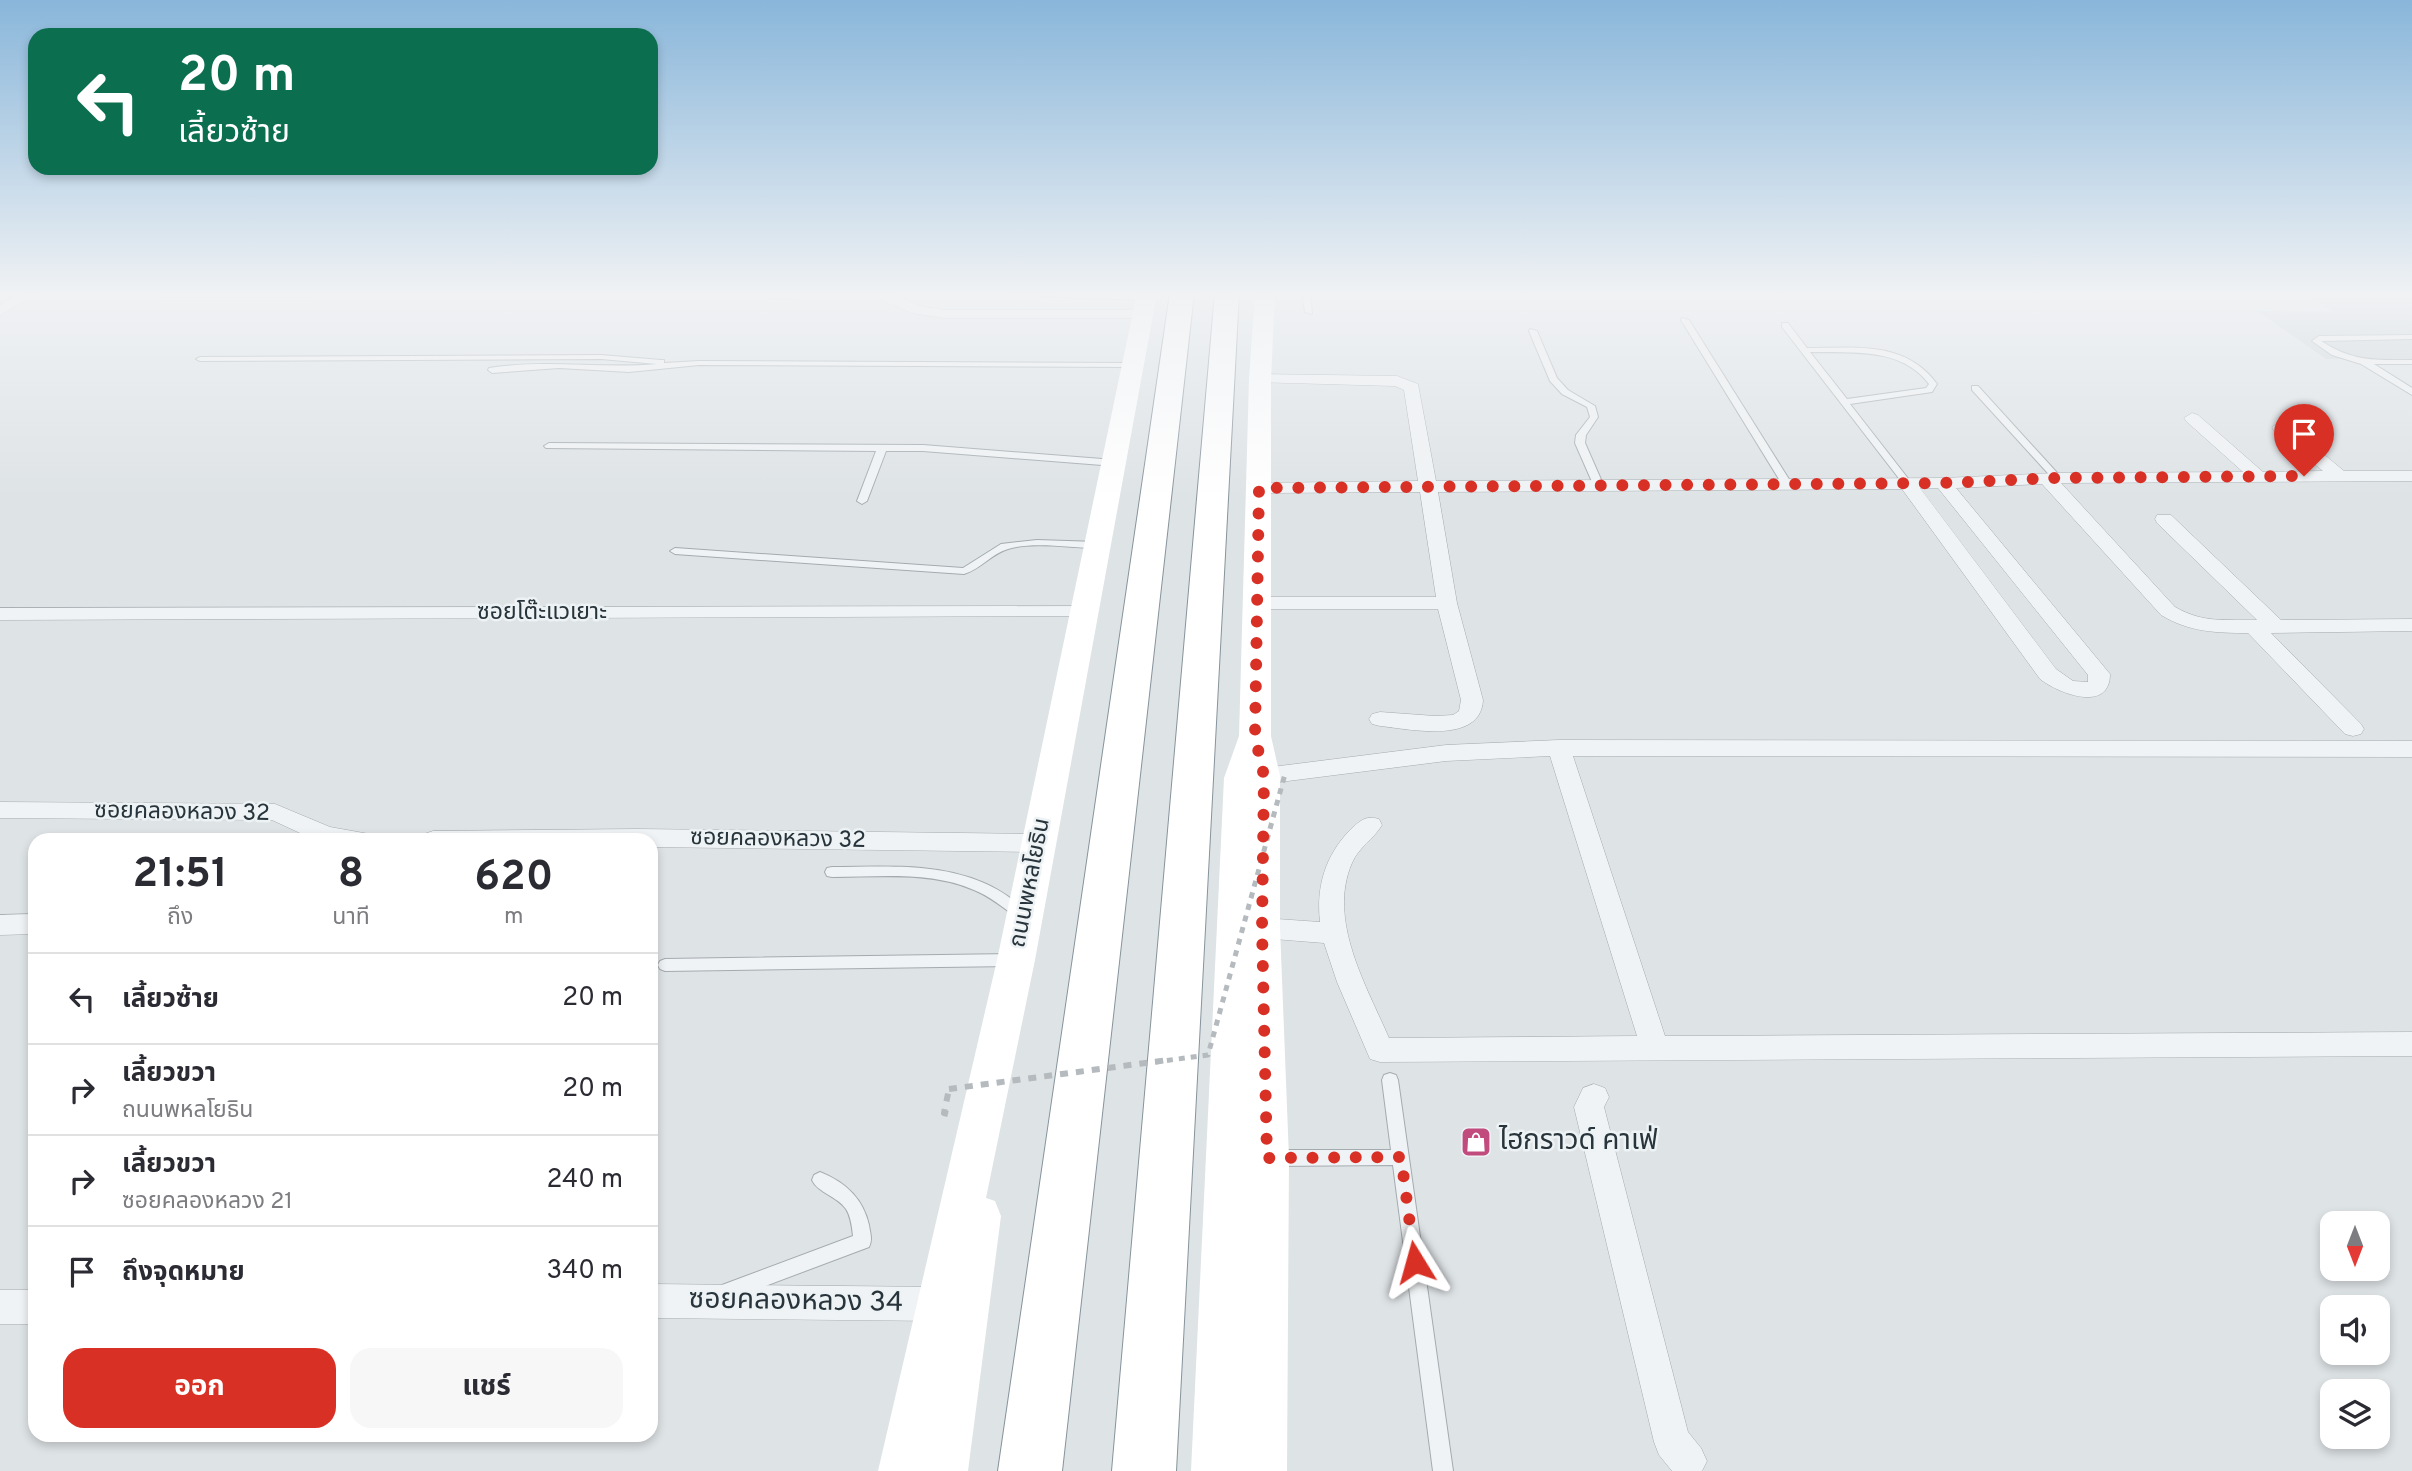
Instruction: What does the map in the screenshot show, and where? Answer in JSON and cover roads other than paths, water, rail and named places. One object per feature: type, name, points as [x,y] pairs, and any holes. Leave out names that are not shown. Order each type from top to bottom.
[{"type":"highway","points":[[1030,1471],[1147,362]]},
{"type":"highway","points":[[1144,1471],[1222,362]]},
{"type":"main road","name":"ถนนพหลโยธิน","points":[[904,1471],[1015,964],[1134,362]]},
{"type":"main road","points":[[1217,1471],[1240,778],[1255,736],[1261,362]]},
{"type":"main road","points":[[1255,736],[1275,775],[1262,928],[1267,1158],[1261,1471]]},
{"type":"main road","points":[[945,1451],[1015,964]]},
{"type":"street","points":[[1260,379],[1397,381],[1412,387],[1447,603],[1472,700],[1471,711],[1464,719],[1451,722],[1380,719]]},
{"type":"street","points":[[2192,418],[2259,477]]},
{"type":"street","points":[[2280,428],[2339,476]]},
{"type":"street","points":[[1259,488],[1943,483],[2052,479],[2412,476]]},
{"type":"street","points":[[2052,479],[2168,611],[2185,621],[2210,627],[2412,625]]},
{"type":"street","points":[[1907,483],[2048,674],[2059,684],[2076,689],[2088,691],[2099,686],[2099,674],[1943,483]]},
{"type":"street","points":[[2164,519],[2264,626],[2353,729]]},
{"type":"street","points":[[1258,604],[1447,603]]},
{"type":"street","name":"ซอยโต๊ะแวเยาะ","points":[[0,614],[1084,612]]},
{"type":"street","points":[[1275,775],[1446,753],[1559,748],[2412,749]]},
{"type":"street","points":[[1559,748],[1655,1048]]},
{"type":"street","name":"ซอยคลองหลวง 32","points":[[0,810],[275,812],[322,833]]},
{"type":"street","points":[[1370,825],[1339,862],[1333,890],[1333,933],[1380,1050],[2412,1044]]},
{"type":"street","name":"ซอยคลองหลวง 32","points":[[658,839],[1038,843]]},
{"type":"street","points":[[0,925],[28,924]]},
{"type":"street","points":[[1262,928],[1287,932],[1333,933]]},
{"type":"street","points":[[1594,1097],[1589,1107],[1672,1442],[1688,1461]]},
{"type":"street","name":"ซอยคลองหลวง 34","points":[[658,1301],[941,1304]]},
{"type":"street","points":[[0,1307],[28,1307]]},
{"type":"lane","points":[[650,362],[675,364],[1133,365]]},
{"type":"lane","points":[[1546,362],[1553,379],[1565,392],[1581,398],[1591,406],[1594,417],[1581,435],[1580,443],[1598,484]]},
{"type":"lane","points":[[1711,362],[1787,484]]},
{"type":"lane","points":[[1814,362],[1907,483]]},
{"type":"lane","points":[[1845,402],[1929,390],[1933,384],[1913,362]]},
{"type":"lane","points":[[2364,362],[2412,362]]},
{"type":"lane","points":[[2364,362],[2412,392]]},
{"type":"lane","points":[[492,370],[559,366],[629,369],[675,364]]},
{"type":"lane","points":[[1975,388],[2052,479]]},
{"type":"lane","points":[[550,446],[972,450],[1115,463]]},
{"type":"lane","points":[[862,500],[882,448]]},
{"type":"lane","points":[[675,551],[964,571],[974,569],[991,554],[1009,545],[1098,545]]},
{"type":"lane","points":[[832,872],[959,879],[980,887],[1024,915]]},
{"type":"lane","points":[[665,965],[1015,964]]},
{"type":"lane","points":[[1390,1080],[1443,1471]]},
{"type":"lane","points":[[1267,1158],[1401,1157]]},
{"type":"lane","points":[[702,1301],[863,1241],[857,1208],[845,1195],[820,1180]]},
{"type":"place","name":"ไฮกราวด์ คาเฟ่","points":[[1476,1142]]}]
